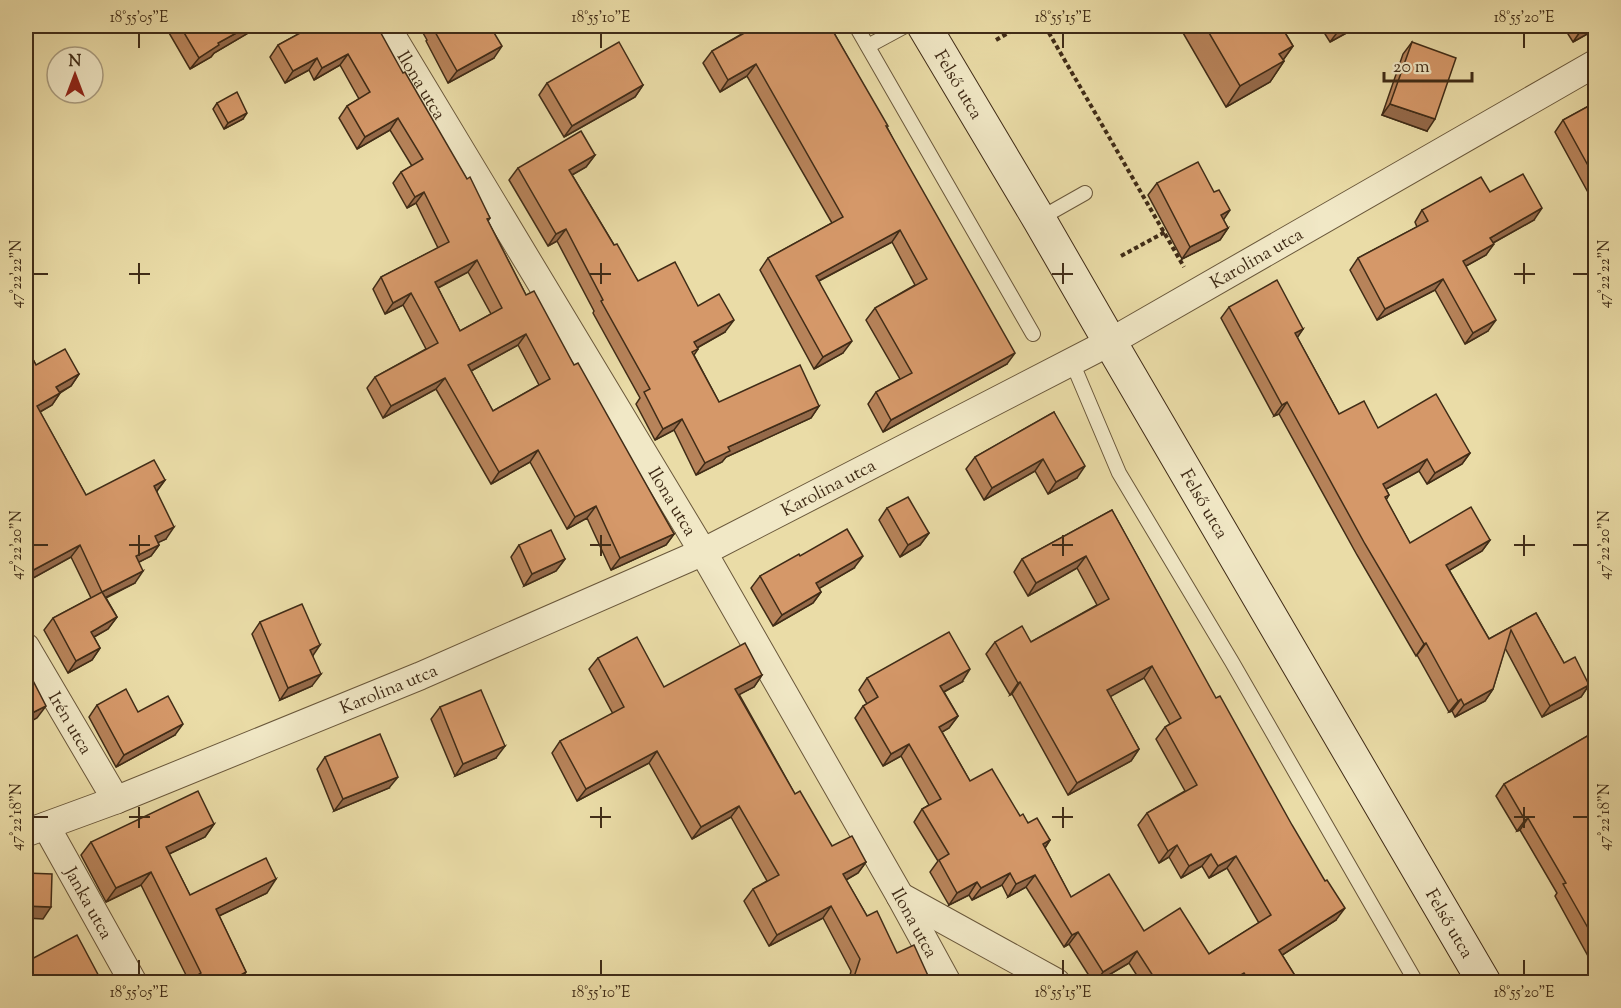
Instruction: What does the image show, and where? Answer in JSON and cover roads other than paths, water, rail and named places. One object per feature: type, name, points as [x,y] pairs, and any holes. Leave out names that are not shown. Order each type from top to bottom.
[{"type":"street","name":"Ilona utca","points":[[386,26],[703,552],[947,982]]},
{"type":"street","name":"Felső utca","points":[[924,26],[1484,982]]},
{"type":"street","name":"Karolina utca","points":[[36,829],[116,800],[420,676],[703,552],[1110,342],[1596,63]]},
{"type":"street","name":"Irén utca","points":[[26,647],[116,800]]},
{"type":"street","name":"Janka utca","points":[[36,829],[133,982]]},
{"type":"street","points":[[900,897],[1056,982]]},
{"type":"lane","points":[[856,26],[1033,334]]},
{"type":"lane","points":[[868,46],[905,26]]},
{"type":"lane","points":[[1039,219],[1085,193]]},
{"type":"lane","points":[[1072,362],[1119,473],[1226,652],[1416,982]]}]
